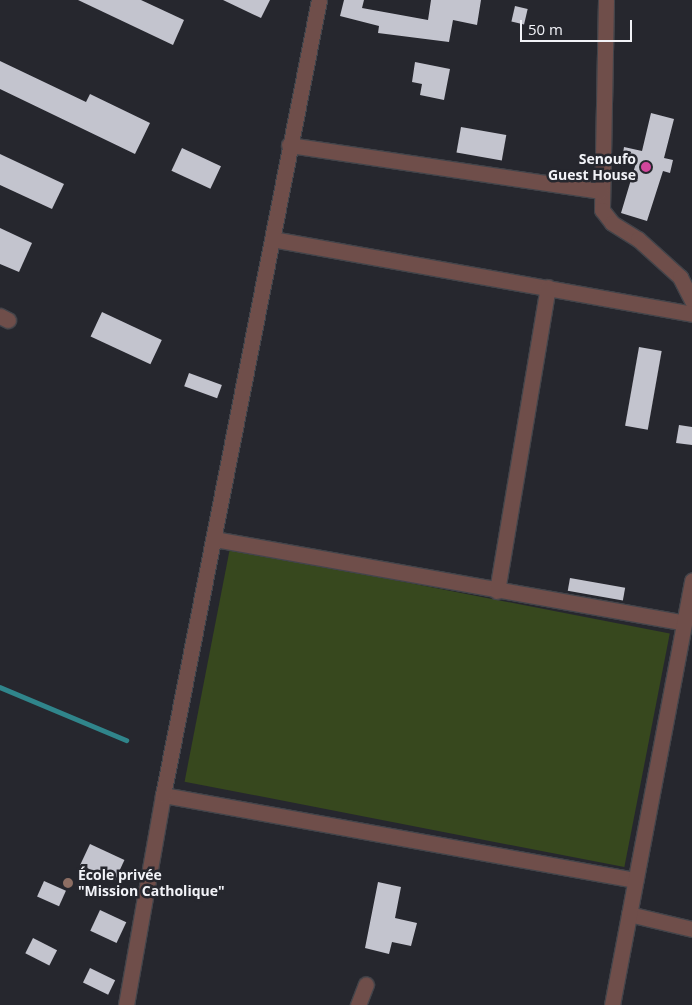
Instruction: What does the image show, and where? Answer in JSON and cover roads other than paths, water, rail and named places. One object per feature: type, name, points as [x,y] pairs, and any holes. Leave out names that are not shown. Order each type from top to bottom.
[{"type":"street","points":[[126,1005],[163,795],[289,145],[319,0]]},
{"type":"street","points":[[606,0],[602,210],[612,223],[638,238],[680,277],[692,301]]},
{"type":"street","points":[[289,145],[601,191]]},
{"type":"street","points":[[272,239],[692,314]]},
{"type":"street","points":[[497,591],[548,287]]},
{"type":"street","points":[[214,539],[684,623]]},
{"type":"street","points":[[612,1005],[692,580]]},
{"type":"street","points":[[163,795],[635,880]]},
{"type":"street","points":[[628,914],[692,929]]},
{"type":"street","points":[[358,1005],[366,984]]},
{"type":"waterway","points":[[0,687],[126,740]]},
{"type":"place","name":"Senoufo Guest House","points":[[646,167]]},
{"type":"place","name":"École privée \"Mission Catholique\"","points":[[68,883]]}]
